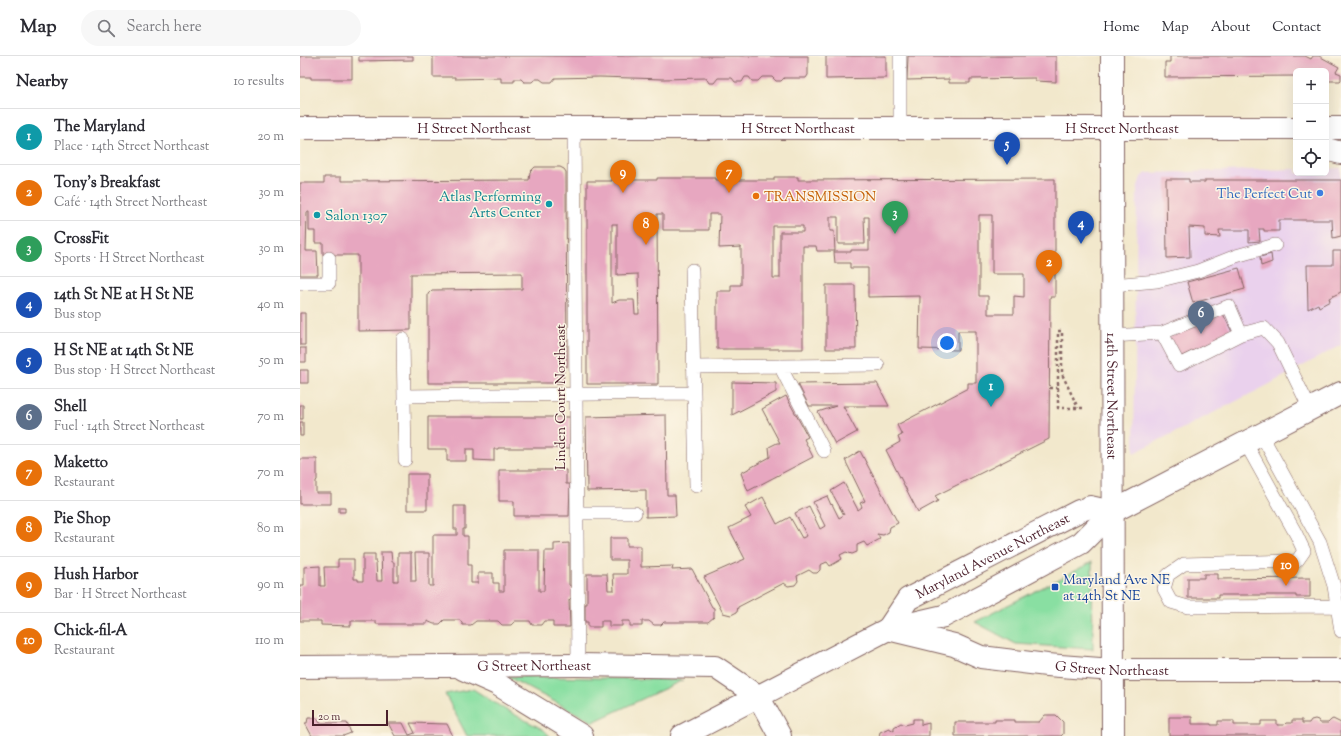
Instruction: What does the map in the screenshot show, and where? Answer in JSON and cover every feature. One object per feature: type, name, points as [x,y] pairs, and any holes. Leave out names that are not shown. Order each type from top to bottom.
[{"type":"main road","name":"14th Street Northeast","points":[[1112,56],[1113,736]]},
{"type":"main road","name":"H Street Northeast","points":[[300,128],[1293,128]]},
{"type":"main road","points":[[1255,128],[1293,139]]},
{"type":"main road","points":[[1329,128],[1341,128]]},
{"type":"main road","points":[[1329,150],[1341,153]]},
{"type":"main road","name":"Maryland Avenue Northeast","points":[[682,736],[888,629],[944,616],[1081,543],[1112,512],[1341,393]]},
{"type":"main road","name":"Maryland Avenue Northeast","points":[[888,629],[908,599],[1079,511],[1090,507],[1112,512]]},
{"type":"main road","name":"G Street Northeast","points":[[888,629],[954,645],[981,657],[1048,665],[1113,670],[1341,670]]},
{"type":"main road","name":"G Street Northeast","points":[[300,667],[578,665],[715,667],[758,696]]},
{"type":"main road","points":[[456,666],[497,684],[582,736]]},
{"type":"main road","points":[[758,696],[780,736]]},
{"type":"lane","points":[[900,56],[900,128]]},
{"type":"lane","name":"Linden Court Northeast","points":[[574,129],[578,665]]},
{"type":"lane","points":[[1112,285],[1158,281],[1198,271],[1236,256],[1275,245]]},
{"type":"lane","points":[[300,283],[329,283],[329,258]]},
{"type":"lane","points":[[692,270],[696,486]]},
{"type":"lane","points":[[1112,336],[1162,333],[1229,306],[1241,334]]},
{"type":"lane","points":[[1162,333],[1180,364],[1241,334],[1264,328],[1278,343],[1310,409]]},
{"type":"lane","points":[[403,339],[404,460]]},
{"type":"lane","points":[[694,367],[878,364]]},
{"type":"lane","points":[[780,366],[824,452]]},
{"type":"lane","points":[[404,396],[694,393]]},
{"type":"lane","points":[[1253,438],[1304,551],[1297,561],[1184,564],[1168,575],[1164,589],[1171,602],[1188,607],[1338,606]]},
{"type":"lane","points":[[1253,438],[1320,542],[1334,586],[1341,630]]},
{"type":"lane","points":[[577,513],[635,513]]},
{"type":"path","points":[[1078,408],[1062,374],[1062,331],[1058,331],[1058,408],[1078,408],[1083,408]]},
{"type":"path","points":[[1049,388],[1058,388]]},
{"type":"shaded area","points":[[1341,168],[1341,345],[1266,386],[1134,453],[1137,189],[1141,177],[1146,173],[1293,169],[1293,176],[1329,176],[1329,169]]},
{"type":"green space","points":[[1092,562],[1093,649],[1016,644],[975,622]]},
{"type":"green space","points":[[506,676],[683,680],[593,722]]},
{"type":"green space","points":[[473,689],[506,710],[544,730],[550,736],[467,736],[445,694]]},
{"type":"building","points":[[300,56],[352,56],[352,79],[311,79],[311,77],[300,77]]},
{"type":"building","points":[[359,56],[413,56],[413,60],[359,61]]},
{"type":"building","points":[[433,56],[808,56],[808,75],[806,78],[784,78],[781,81],[776,81],[772,77],[762,77],[758,81],[752,81],[749,77],[745,77],[742,82],[735,82],[732,78],[718,78],[714,83],[709,83],[706,78],[663,79],[600,77],[555,78],[552,82],[544,82],[540,79],[535,79],[532,82],[524,82],[521,79],[514,79],[514,82],[501,82],[501,78],[455,79],[455,77],[433,77]]},
{"type":"building","points":[[826,56],[886,56],[886,78],[826,79]]},
{"type":"building","points":[[908,56],[1056,56],[1056,82],[1035,81],[1035,78],[970,79],[970,83],[949,83],[949,79],[907,80]]},
{"type":"building","points":[[1170,56],[1305,56],[1311,59],[1313,56],[1319,56],[1339,67],[1336,72],[1341,74],[1341,80],[1329,81],[1329,68],[1293,68],[1293,76],[1165,77],[1165,62],[1170,62]]},
{"type":"building","points":[[535,167],[560,167],[566,172],[567,367],[564,367],[563,383],[428,383],[428,294],[432,290],[522,289],[522,273],[411,274],[411,330],[358,331],[358,255],[323,255],[323,243],[315,243],[315,231],[309,231],[309,212],[307,212],[306,251],[317,251],[318,275],[300,275],[300,183],[324,183],[324,177],[341,177],[341,181],[529,180],[530,172]]},
{"type":"building","points":[[628,177],[628,180],[657,180],[657,178],[715,178],[715,180],[774,180],[774,177],[798,177],[798,180],[1055,179],[1055,297],[1050,297],[1049,439],[935,496],[938,501],[918,512],[886,450],[900,442],[898,437],[902,435],[897,425],[968,388],[968,383],[976,383],[976,331],[958,331],[958,350],[919,349],[920,296],[868,297],[868,268],[850,268],[850,263],[835,263],[834,252],[869,250],[869,217],[864,217],[865,244],[838,244],[838,217],[830,217],[830,231],[834,231],[835,251],[817,251],[816,246],[803,246],[803,349],[717,349],[717,291],[731,291],[731,285],[741,285],[741,247],[719,248],[720,214],[709,214],[709,230],[663,230],[663,214],[657,214],[658,384],[587,384],[587,181],[612,181],[612,178]],"holes":[[[979,215],[992,215],[992,274],[1024,274],[1024,297],[1014,296],[1014,314],[988,314],[988,296],[979,296]],[[612,224],[617,224],[617,275],[638,274],[639,314],[635,314],[634,300],[619,300],[612,303]],[[773,226],[803,226],[803,232],[780,232],[780,278],[773,278]]]},
{"type":"building","points":[[1166,179],[1189,179],[1189,182],[1205,182],[1205,180],[1341,180],[1341,236],[1333,238],[1332,220],[1279,220],[1279,231],[1264,231],[1264,229],[1259,229],[1260,241],[1249,242],[1249,230],[1219,230],[1220,237],[1205,236],[1205,228],[1189,227],[1190,257],[1167,258]]},
{"type":"building","points":[[1333,251],[1341,251],[1341,292],[1329,298],[1330,301],[1319,307],[1318,304],[1308,309],[1307,265],[1333,265]]},
{"type":"building","points":[[1271,254],[1272,262],[1261,266],[1260,257]]},
{"type":"building","points":[[1239,268],[1245,289],[1193,303],[1187,282]]},
{"type":"building","points":[[826,285],[855,285],[856,349],[826,349]]},
{"type":"building","points":[[1222,312],[1232,332],[1180,357],[1169,337]]},
{"type":"building","points":[[300,313],[305,313],[305,345],[300,345]]},
{"type":"building","points":[[300,348],[306,348],[306,362],[300,362]]},
{"type":"building","points":[[300,370],[308,370],[308,383],[300,383]]},
{"type":"building","points":[[732,382],[776,383],[776,392],[732,415]]},
{"type":"building","points":[[877,383],[889,406],[843,406],[857,432],[835,444],[818,412],[836,406],[809,406],[798,384]]},
{"type":"building","points":[[786,396],[808,437],[804,439],[813,457],[748,491],[741,473],[770,457],[769,447],[780,443],[762,409]]},
{"type":"building","points":[[300,405],[303,405],[303,419],[300,419]]},
{"type":"building","points":[[666,415],[667,495],[675,495],[676,516],[646,517],[646,490],[587,491],[586,417]]},
{"type":"building","points":[[428,417],[570,417],[570,448],[498,448],[494,449],[494,461],[474,460],[474,449],[466,449],[466,461],[447,461],[447,449],[428,449]]},
{"type":"building","points":[[300,422],[303,422],[303,436],[300,436]]},
{"type":"building","points":[[860,451],[898,523],[890,527],[889,532],[883,535],[877,534],[880,539],[867,546],[864,542],[857,545],[857,552],[852,554],[846,552],[840,555],[842,559],[830,566],[827,562],[820,565],[820,570],[817,573],[813,573],[809,570],[797,576],[798,581],[795,585],[788,586],[784,583],[738,607],[737,612],[731,615],[723,613],[704,577],[745,559],[729,528],[751,517],[745,507],[763,497],[777,524],[790,517],[802,538],[807,536],[795,513],[809,506],[820,529],[825,526],[813,502],[827,496],[839,518],[844,515],[831,491],[844,483],[858,510],[862,507],[860,503],[865,501],[845,460]]},
{"type":"building","points":[[300,459],[317,459],[316,493],[331,493],[331,504],[300,504]]},
{"type":"building","points":[[499,470],[566,470],[566,484],[570,484],[569,516],[514,516],[514,501],[499,501]]},
{"type":"building","points":[[407,474],[427,474],[427,510],[407,510]]},
{"type":"building","points":[[454,506],[465,506],[465,529],[463,529],[463,536],[468,536],[468,565],[471,565],[471,583],[478,583],[478,573],[493,573],[493,583],[499,583],[499,591],[504,591],[504,550],[539,550],[539,591],[544,591],[545,551],[554,551],[554,544],[569,543],[569,585],[572,587],[572,597],[569,600],[570,627],[553,627],[553,621],[544,621],[541,625],[532,625],[530,621],[515,621],[511,625],[502,625],[498,621],[476,621],[471,625],[463,625],[460,620],[444,620],[440,624],[434,624],[427,621],[427,624],[376,624],[376,621],[351,621],[351,626],[321,625],[321,621],[300,621],[300,585],[304,585],[304,567],[320,566],[320,586],[325,586],[324,567],[338,567],[338,559],[354,559],[354,579],[363,581],[363,554],[375,554],[377,581],[382,581],[381,552],[391,552],[392,562],[394,562],[394,581],[398,581],[398,553],[411,553],[411,581],[416,581],[415,553],[429,553],[429,586],[433,586],[433,535],[457,535],[457,529],[454,529]]},
{"type":"building","points":[[339,507],[345,507],[345,512],[339,512]]},
{"type":"building","points":[[610,538],[627,538],[627,546],[641,546],[641,567],[673,566],[672,570],[692,569],[712,607],[714,608],[714,617],[708,622],[664,622],[661,625],[654,625],[649,621],[642,621],[642,626],[630,626],[630,621],[622,621],[622,626],[609,626],[609,621],[601,621],[601,627],[588,627],[588,622],[585,622],[585,604],[587,604],[587,574],[607,574],[608,590],[614,590],[613,574],[627,574],[627,560],[610,560]]},
{"type":"building","points":[[1204,574],[1218,574],[1218,579],[1310,578],[1310,597],[1296,597],[1296,595],[1218,595],[1218,598],[1188,598],[1188,578],[1204,578]]},
{"type":"building","points":[[1045,715],[1056,715],[1063,722],[1063,734],[1061,736],[955,736],[955,722],[995,722],[995,720],[1015,720],[1015,722],[1039,722]]},
{"type":"building","points":[[1169,717],[1192,717],[1192,724],[1211,725],[1218,725],[1218,721],[1234,721],[1234,725],[1261,725],[1261,721],[1277,721],[1277,725],[1284,725],[1286,723],[1292,723],[1292,720],[1302,720],[1302,723],[1309,723],[1311,720],[1315,719],[1320,723],[1328,723],[1333,719],[1341,723],[1341,736],[1169,736]]},
{"type":"building","points":[[308,718],[317,718],[320,723],[347,723],[351,733],[343,736],[312,736],[305,723],[307,723]]},
{"type":"building","points":[[913,719],[921,719],[921,725],[929,723],[929,736],[879,736],[880,732],[889,728],[894,731],[894,727],[901,723],[905,725],[913,723]]},
{"type":"building","points":[[388,723],[403,723],[409,735],[415,733],[410,723],[447,724],[453,736],[395,736]]},
{"type":"place","name":"H St NE at 14th St NE","points":[[1007,165]]},
{"type":"place","name":"Hush Harbor","points":[[623,193]]},
{"type":"place","name":"Maketto","points":[[729,193]]},
{"type":"place","name":"The Perfect Cut","points":[[1320,193]]},
{"type":"place","name":"TRANSMISSION","points":[[756,196]]},
{"type":"place","name":"Atlas Performing Arts Center","points":[[549,204]]},
{"type":"place","name":"Salon 1307","points":[[317,215]]},
{"type":"place","name":"CrossFit","points":[[895,234]]},
{"type":"place","name":"14th St NE at H St NE","points":[[1081,244]]},
{"type":"place","name":"Pie Shop","points":[[646,245]]},
{"type":"place","name":"Tony's Breakfast","points":[[1049,283]]},
{"type":"place","name":"Shell","points":[[1201,334]]},
{"type":"place","name":"The Maryland","points":[[991,407]]},
{"type":"place","name":"Chick-fil-A","points":[[1286,586]]},
{"type":"place","name":"Maryland Ave NE at 14th St NE","points":[[1055,587]]}]
